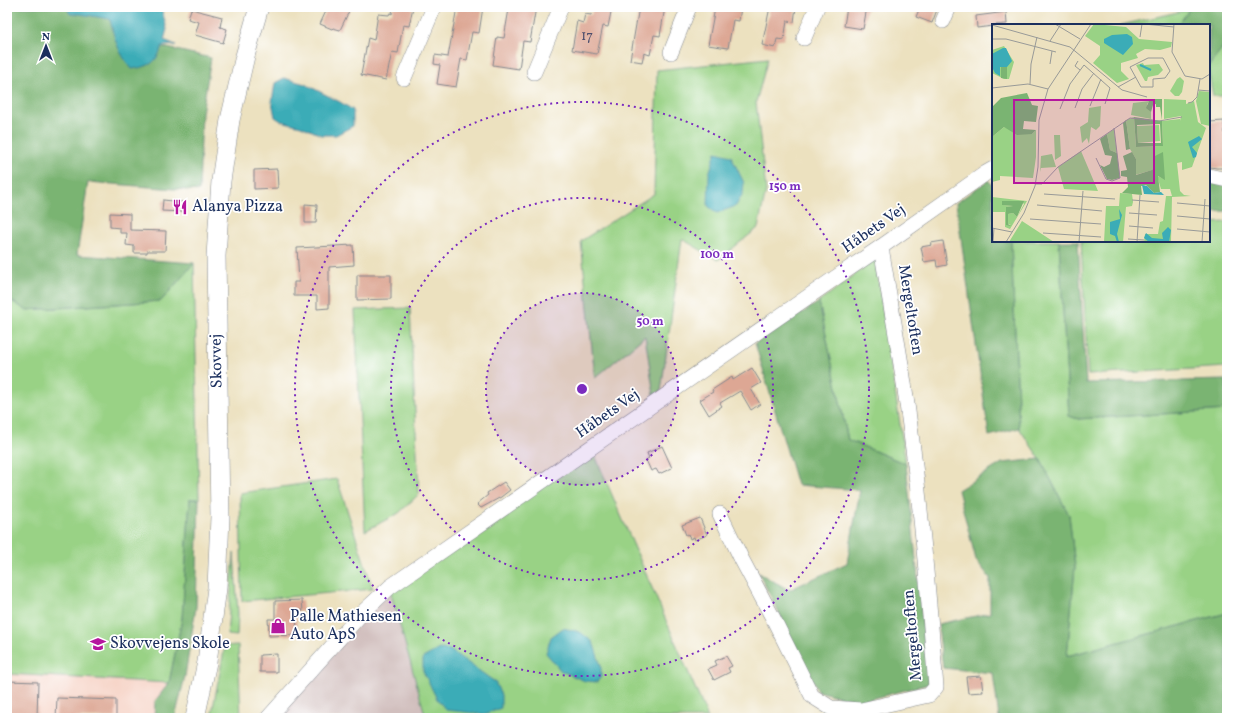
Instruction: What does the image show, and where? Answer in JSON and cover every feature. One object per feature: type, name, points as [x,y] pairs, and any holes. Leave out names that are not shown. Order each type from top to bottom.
[{"type":"street","name":"Skovvej","points":[[195,718],[207,662],[217,588],[220,517],[216,256],[221,181],[230,120],[245,56],[259,7]]},
{"type":"street","points":[[404,78],[434,7]]},
{"type":"street","points":[[534,72],[561,7]]},
{"type":"street","points":[[670,52],[689,7]]},
{"type":"street","points":[[804,38],[817,7]]},
{"type":"street","points":[[943,21],[949,7]]},
{"type":"street","name":"Håbets Vej","points":[[268,718],[362,613],[390,587],[992,170]]},
{"type":"street","points":[[1210,176],[1227,180]]},
{"type":"street","name":"Mergeltoften","points":[[720,514],[812,696],[831,708],[861,710],[929,695],[936,687],[928,587],[916,473],[906,396],[881,247]]},
{"type":"shaded area","points":[[390,590],[426,718],[276,718]]},
{"type":"shaded area","name":"Skovvejens Skole","points":[[7,614],[192,620],[186,667],[175,718],[7,718]]},
{"type":"green space","points":[[7,7],[145,7],[163,47],[211,58],[202,113],[199,191],[88,182],[77,255],[194,263],[161,301],[26,310],[7,298]]},
{"type":"green space","points":[[1191,7],[1227,7],[1227,41],[1210,65],[1210,24],[1179,24]]},
{"type":"green space","points":[[1191,9],[1179,24],[1125,24]]},
{"type":"green space","points":[[1227,41],[1227,96],[1213,96],[1210,80],[1210,65]]},
{"type":"green space","points":[[768,58],[756,102],[766,191],[758,228],[718,260],[682,239],[661,391],[654,395],[645,336],[595,378],[581,241],[654,194],[657,70]]},
{"type":"green space","points":[[1210,178],[1227,181],[1227,211],[1210,212]]},
{"type":"green space","points":[[988,180],[992,185],[992,242],[1011,242],[1019,428],[989,436],[956,203]]},
{"type":"green space","points":[[1227,222],[1227,367],[1088,375],[1081,242],[1210,242],[1210,223]]},
{"type":"green space","points":[[1011,242],[1059,242],[1069,416],[1078,419],[1227,410],[1227,613],[1067,656],[1075,567],[1069,515],[1040,459],[1019,428]]},
{"type":"green space","points":[[1059,242],[1078,242],[1086,383],[1227,380],[1227,410],[1078,419],[1069,416]]},
{"type":"green space","points":[[875,259],[906,464],[848,440],[819,302]]},
{"type":"green space","points":[[194,263],[199,499],[190,499],[182,619],[169,683],[7,674],[7,298],[26,310],[161,301]]},
{"type":"green space","points":[[819,302],[848,440],[906,464],[929,684],[859,702],[818,691],[759,573],[789,590],[847,563],[860,490],[797,485],[755,343]]},
{"type":"green space","points":[[410,308],[419,494],[399,513],[365,531],[355,310]]},
{"type":"green space","points":[[594,453],[708,718],[426,718],[390,590]]},
{"type":"green space","points":[[1040,459],[1069,515],[1075,567],[1067,656],[1227,613],[1227,718],[999,718],[993,673],[943,668],[938,624],[990,613],[990,578],[976,560],[958,490],[1002,463]]},
{"type":"green space","points":[[337,479],[373,589],[242,601],[240,493]]},
{"type":"green space","points":[[190,499],[199,499],[196,607],[185,676],[175,718],[154,718],[155,701],[169,683],[182,619]]},
{"type":"green space","points":[[234,553],[238,614],[237,636],[227,635]]},
{"type":"green space","points":[[238,645],[241,718],[211,718],[225,646]]},
{"type":"water","points":[[67,7],[161,7],[167,29],[164,40],[176,45],[162,46],[160,52],[152,63],[143,67],[132,69],[118,46],[110,19],[80,14],[70,14]]},
{"type":"water","points":[[284,78],[305,84],[353,110],[353,126],[336,135],[321,135],[301,126],[281,121],[275,117],[272,102],[275,83]]},
{"type":"water","points":[[716,152],[731,156],[744,183],[743,193],[736,206],[717,213],[708,206],[709,174]]},
{"type":"water","points":[[563,628],[580,632],[593,642],[601,666],[601,677],[597,682],[585,681],[561,671],[546,653],[551,637]]},
{"type":"water","points":[[439,649],[450,650],[495,682],[501,695],[501,708],[484,714],[446,710],[437,699],[423,671],[423,658]]},
{"type":"building","points":[[328,7],[351,7],[340,30],[332,29],[320,24]]},
{"type":"building","points":[[393,7],[413,7],[409,26],[403,25],[398,53],[392,52],[386,80],[361,75],[368,38],[374,40],[378,14],[392,14]]},
{"type":"building","points":[[457,7],[483,7],[479,33],[472,32],[467,60],[461,59],[456,87],[437,84],[440,65],[434,64],[435,55],[448,57]]},
{"type":"building","points":[[516,7],[536,7],[530,42],[523,41],[519,69],[493,65],[497,37],[504,38],[509,9],[516,10]]},
{"type":"building","points":[[593,7],[612,7],[608,27],[603,26],[597,54],[572,50],[577,21],[583,23],[585,14],[591,15]]},
{"type":"building","points":[[639,7],[665,7],[660,36],[654,35],[650,55],[644,53],[642,62],[630,60]]},
{"type":"building","points":[[721,7],[741,7],[739,21],[733,20],[728,48],[708,45],[715,8],[721,9]]},
{"type":"building","points":[[770,7],[796,7],[794,22],[787,21],[784,40],[777,39],[775,48],[762,45]]},
{"type":"building","points":[[847,7],[867,7],[863,29],[844,26]]},
{"type":"building","points":[[920,7],[938,7],[932,23],[916,17]]},
{"type":"building","points":[[191,9],[222,17],[220,27],[227,29],[223,43],[195,35],[199,22],[188,19]]},
{"type":"building","points":[[1006,12],[1007,24],[992,24],[992,26],[977,28],[976,16]]},
{"type":"building","points":[[1224,121],[1227,168],[1210,167],[1210,122]]},
{"type":"building","points":[[277,169],[278,188],[254,189],[254,170]]},
{"type":"building","points":[[163,200],[183,202],[183,212],[162,211]]},
{"type":"building","points":[[305,204],[317,205],[316,223],[305,223]]},
{"type":"building","points":[[110,213],[130,214],[130,230],[166,231],[165,251],[134,253],[134,246],[126,245],[127,233],[120,233],[120,228],[110,227]]},
{"type":"building","points":[[943,241],[947,265],[937,267],[936,260],[924,262],[921,247],[932,245],[931,243]]},
{"type":"building","points":[[353,245],[354,265],[329,267],[329,308],[317,309],[317,296],[294,296],[294,282],[299,282],[297,248]]},
{"type":"building","points":[[357,275],[391,275],[391,299],[357,300]]},
{"type":"building","points":[[752,368],[761,383],[751,389],[760,404],[751,410],[740,391],[720,403],[722,406],[709,415],[700,400],[732,377],[733,380]]},
{"type":"building","points":[[662,446],[672,468],[659,474],[656,469],[651,471],[646,460],[649,458],[647,453]]},
{"type":"building","points":[[504,482],[510,490],[501,497],[481,508],[477,504],[488,495],[487,493]]},
{"type":"building","points":[[700,518],[707,535],[695,540],[694,537],[690,539],[688,534],[686,535],[682,525]]},
{"type":"building","points":[[302,600],[303,611],[296,611],[297,635],[269,636],[268,619],[275,619],[275,601]]},
{"type":"building","points":[[277,654],[277,672],[260,672],[260,655]]},
{"type":"building","points":[[726,656],[732,666],[728,668],[730,672],[714,680],[708,669],[717,665],[715,661]]},
{"type":"building","points":[[981,676],[983,692],[968,693],[966,677]]},
{"type":"building","points":[[7,681],[38,682],[37,718],[7,718]]},
{"type":"building","points":[[57,698],[116,700],[116,718],[56,718]]},
{"type":"place","name":"Alanya Pizza","points":[[180,207]]},
{"type":"place","name":"Palle Mathiesen Auto ApS","points":[[278,626]]},
{"type":"place","name":"Skovvejens Skole","points":[[98,644]]}]
